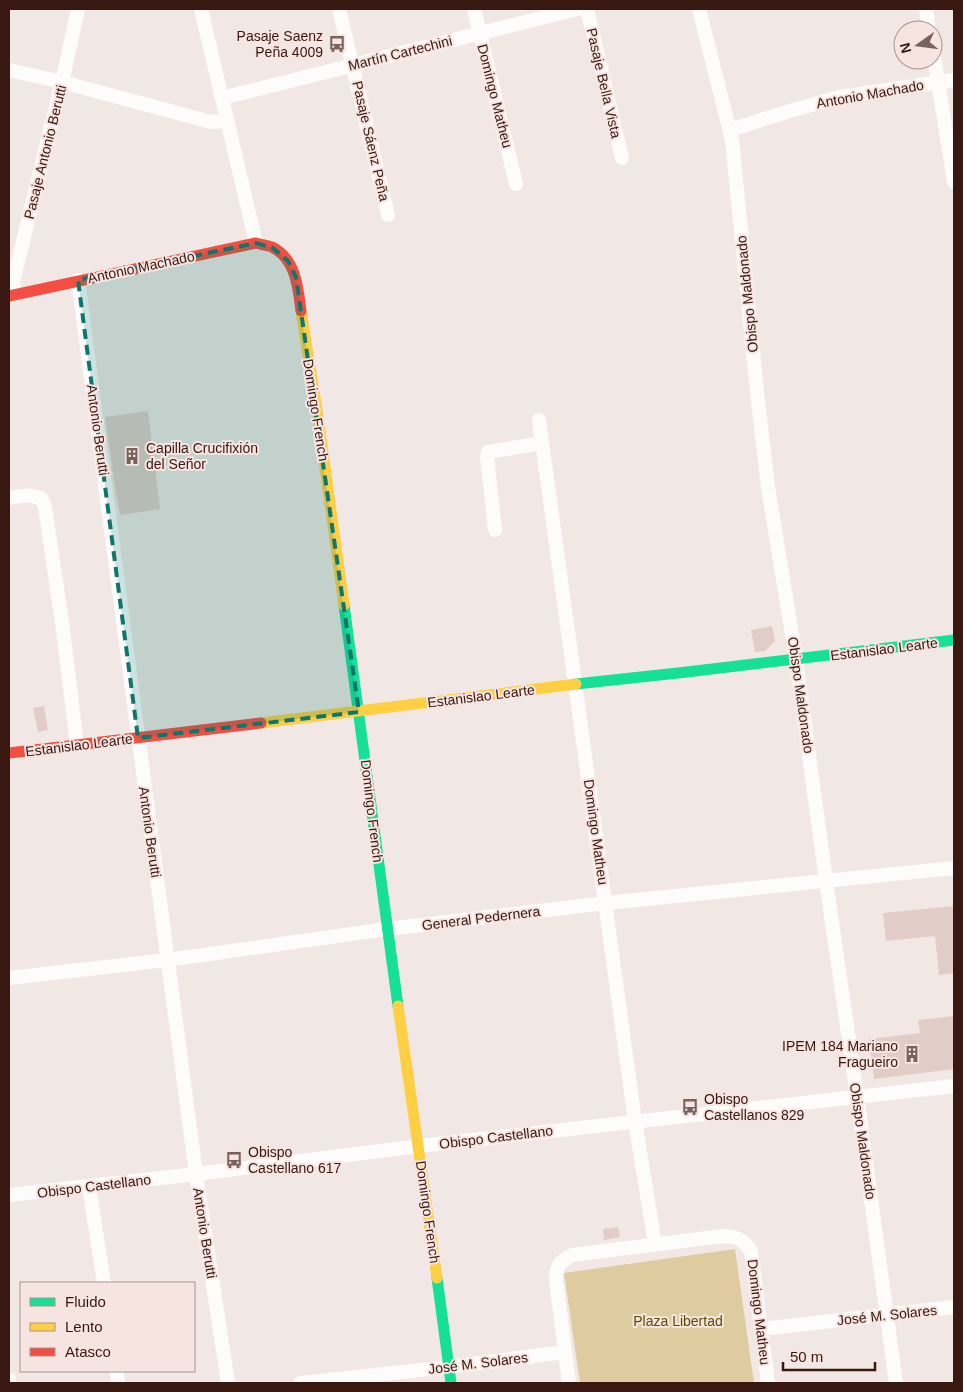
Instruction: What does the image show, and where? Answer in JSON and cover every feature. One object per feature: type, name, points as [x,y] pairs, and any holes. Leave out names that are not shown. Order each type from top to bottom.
[{"type":"street","name":"Pasaje Antonio Berutti","points":[[12,295],[13,282],[78,9]]},
{"type":"street","points":[[201,9],[256,243]]},
{"type":"street","name":"Pasaje Sáenz Peña","points":[[340,9],[388,215]]},
{"type":"street","name":"Domingo Matheu","points":[[474,9],[516,184]]},
{"type":"street","name":"Martín Cartechini","points":[[222,98],[577,9]]},
{"type":"street","name":"Pasaje Bella Vista","points":[[587,9],[622,158]]},
{"type":"street","name":"Obispo Maldonado","points":[[700,9],[730,130],[768,488],[796,659],[896,1383]]},
{"type":"street","points":[[9,70],[62,82],[207,121],[227,120]]},
{"type":"street","points":[[937,70],[954,182]]},
{"type":"street","name":"Antonio Machado","points":[[730,130],[839,97],[954,80]]},
{"type":"street","name":"Antonio Machado","points":[[12,295],[256,243],[273,248]]},
{"type":"street","name":"Domingo French","points":[[273,248],[288,260],[296,277],[318,416],[450,1383]]},
{"type":"street","name":"Antonio Berutti","points":[[78,280],[196,1174],[228,1383]]},
{"type":"street","name":"Domingo Matheu","points":[[539,420],[635,1121],[655,1244],[722,1236],[734,1237],[745,1242],[751,1251],[768,1383]]},
{"type":"street","points":[[495,530],[488,452],[542,443]]},
{"type":"street","points":[[9,498],[34,495],[42,499],[45,507],[62,622],[77,745]]},
{"type":"street","name":"Estanislao Learte","points":[[9,753],[954,640]]},
{"type":"street","name":"General Pedernera","points":[[9,978],[167,960],[387,929],[606,903],[954,868]]},
{"type":"street","name":"Obispo Castellano","points":[[9,1195],[418,1146],[954,1086]]},
{"type":"street","points":[[89,1186],[104,1282]]},
{"type":"street","points":[[569,1383],[556,1280],[556,1270],[562,1260],[572,1255],[655,1244]]},
{"type":"street","name":"José M. Solares","points":[[761,1329],[954,1307]]},
{"type":"street","name":"José M. Solares","points":[[301,1383],[565,1352]]},
{"type":"highlighted area","points":[[256,243],[273,248],[288,261],[296,277],[359,712],[138,738],[78,280]]},
{"type":"green space","name":"Plaza Libertad","points":[[735,1249],[754,1383],[580,1383],[564,1273]]},
{"type":"building","name":"Capilla Crucifixión del Señor","points":[[148,411],[160,509],[120,515],[105,417]]},
{"type":"building","points":[[772,626],[775,641],[765,651],[755,652],[751,630]]},
{"type":"building","points":[[44,706],[48,730],[38,732],[33,708]]},
{"type":"building","points":[[954,906],[954,973],[939,975],[935,936],[886,941],[883,913]]},
{"type":"building","name":"IPEM 184 Mariano Fragueiro","points":[[954,1016],[954,1069],[874,1079],[869,1039],[920,1033],[918,1020]]},
{"type":"building","points":[[618,1227],[620,1237],[604,1240],[603,1229]]},
{"type":"traffic: fast","points":[[344,605],[398,1006]]},
{"type":"traffic: fast","points":[[576,684],[954,640]]},
{"type":"traffic: fast","points":[[437,1278],[451,1383]]},
{"type":"traffic: slow","points":[[301,311],[318,416],[344,605]]},
{"type":"traffic: slow","points":[[261,723],[576,684]]},
{"type":"traffic: slow","points":[[398,1006],[437,1278]]},
{"type":"traffic: jam","points":[[9,296],[256,243],[272,247],[280,252],[291,266],[297,283],[301,311]]},
{"type":"traffic: jam","points":[[9,753],[261,723]]},
{"type":"place","name":"Pasaje Saenz Peña 4009","points":[[337,44]]},
{"type":"place","name":"Capilla Crucifixión del Señor","points":[[132,456]]},
{"type":"place","name":"IPEM 184 Mariano Fragueiro","points":[[912,1054]]},
{"type":"place","name":"Obispo Castellanos 829","points":[[690,1107]]},
{"type":"place","name":"Obispo Castellano 617","points":[[234,1160]]}]
